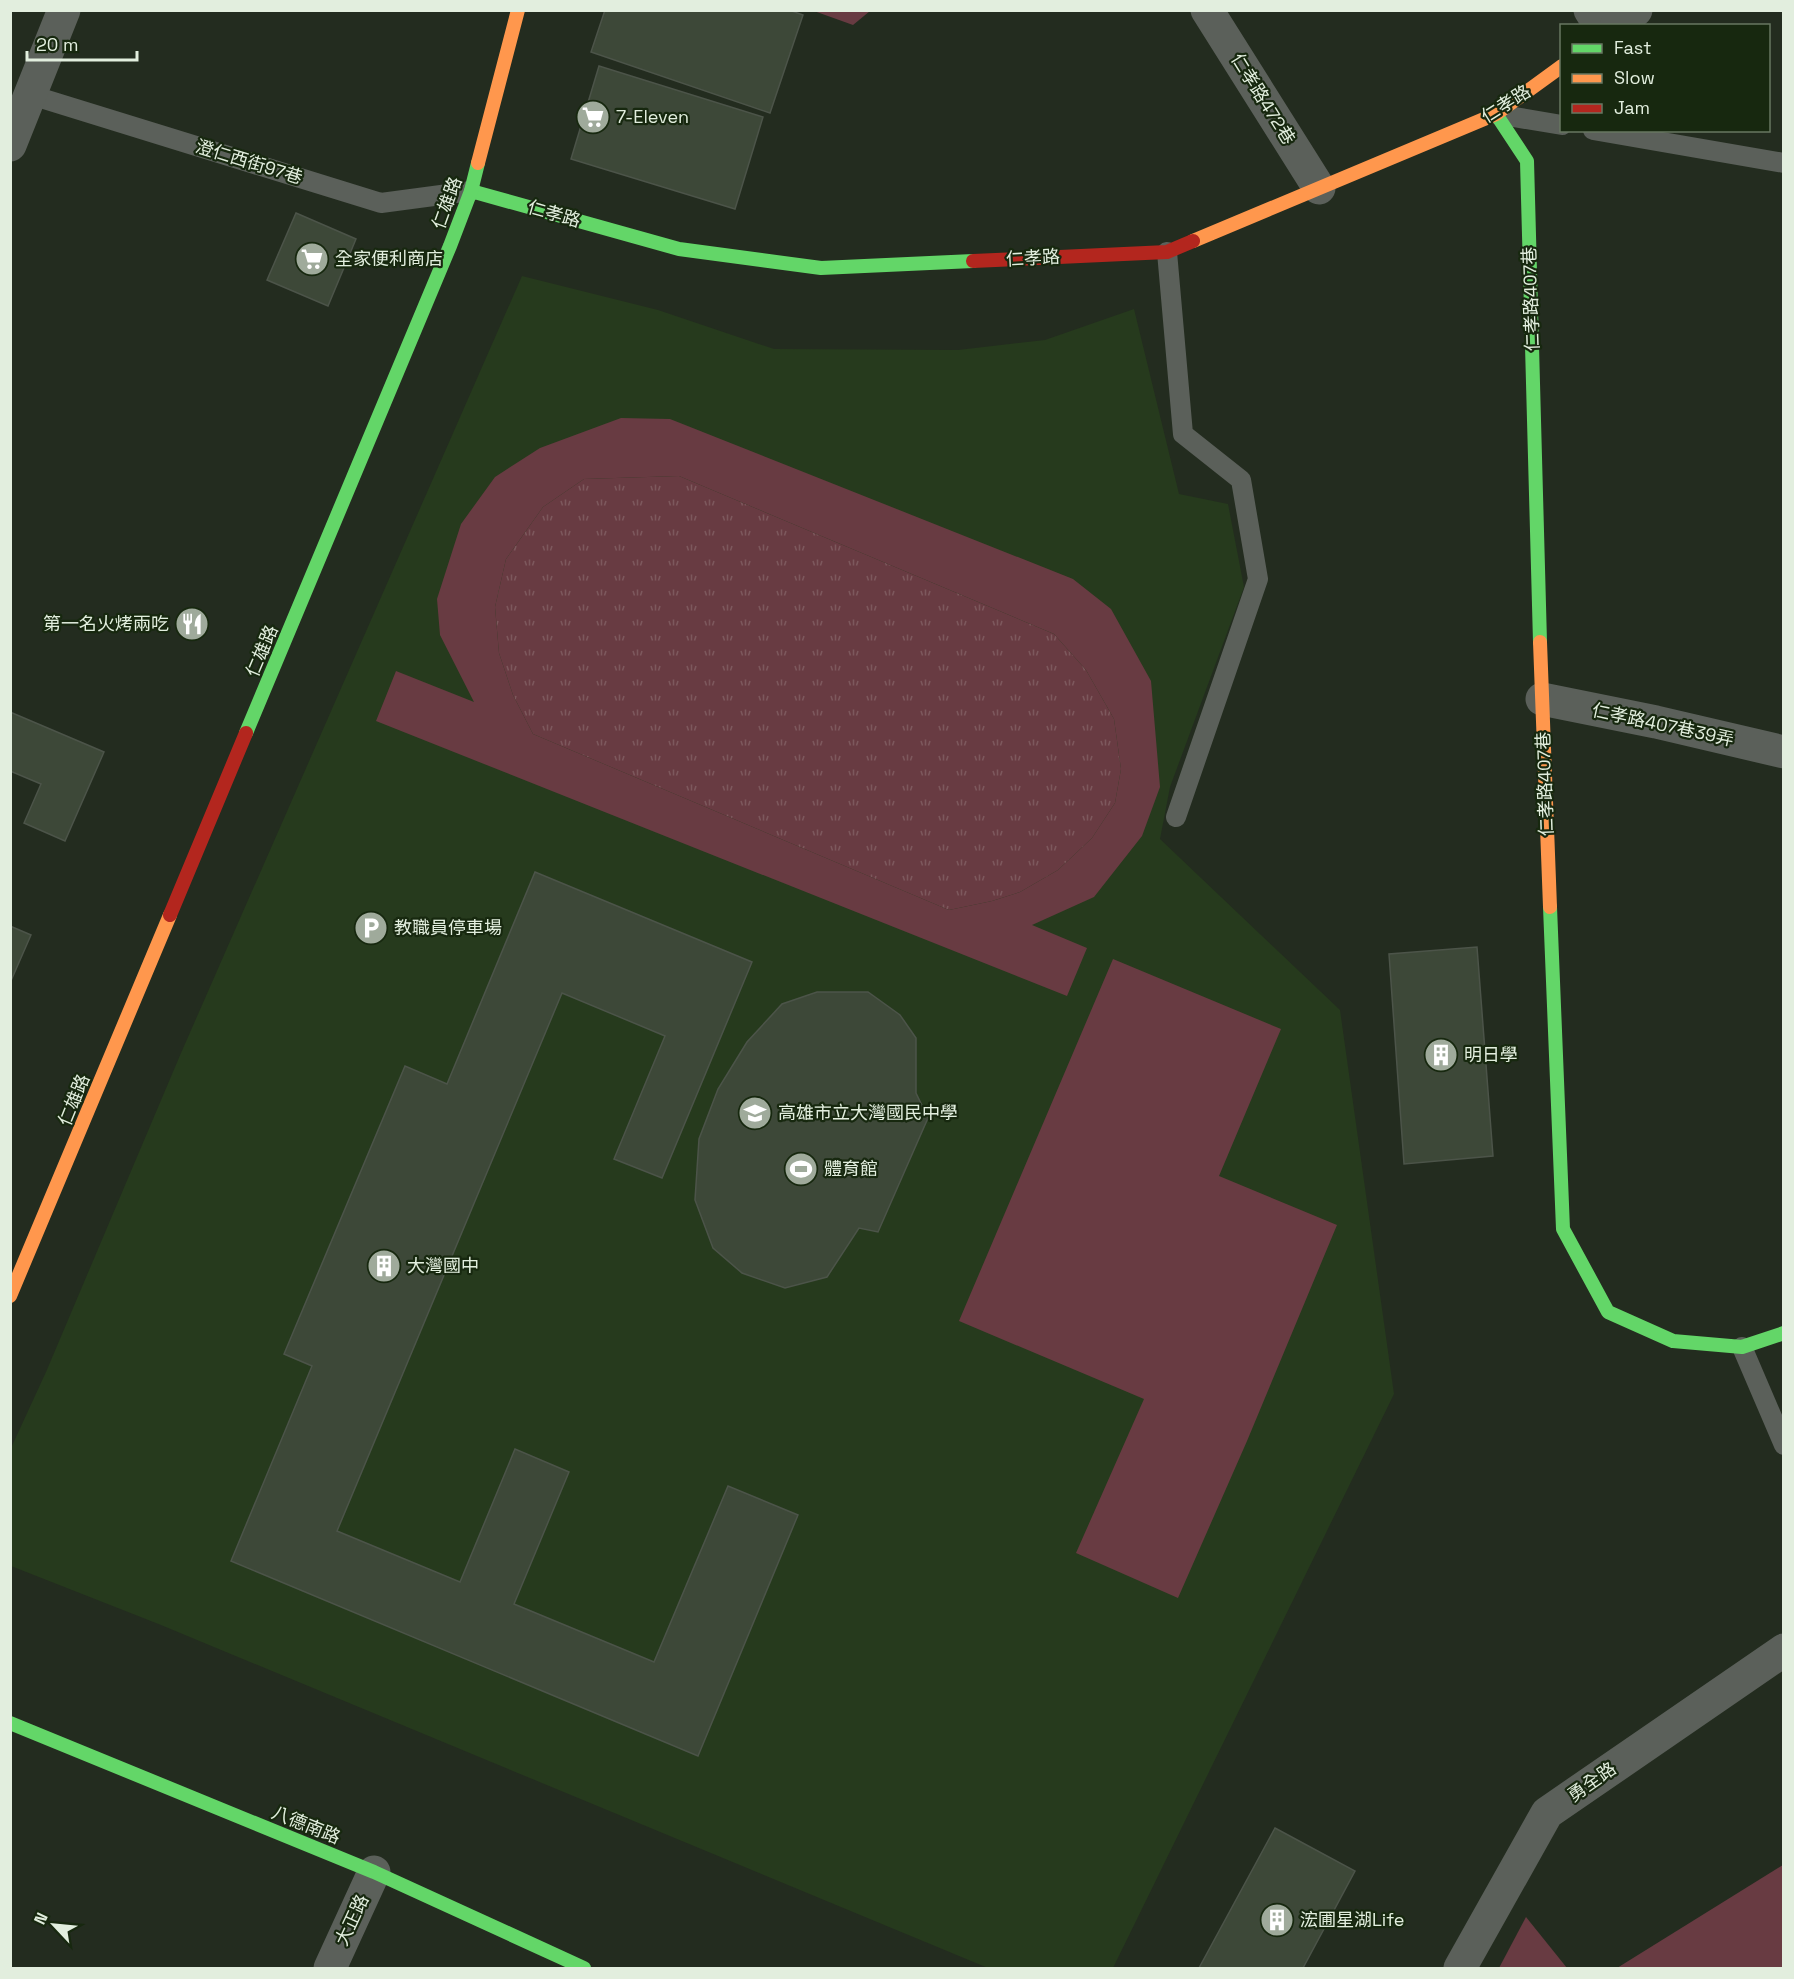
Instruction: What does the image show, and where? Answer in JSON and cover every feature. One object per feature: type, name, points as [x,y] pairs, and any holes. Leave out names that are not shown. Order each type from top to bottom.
[{"type":"street","points":[[10,145],[21,93],[64,10]]},
{"type":"street","name":"仁雄路","points":[[10,1296],[435,284],[471,190],[519,10]]},
{"type":"street","name":"仁孝路472巷","points":[[1207,10],[1319,188]]},
{"type":"street","points":[[1590,10],[1599,24]]},
{"type":"street","points":[[1618,24],[1636,10]]},
{"type":"street","name":"仁孝路","points":[[471,190],[679,249],[821,268],[1167,252],[1496,114],[1560,67]]},
{"type":"street","name":"仁孝路407巷","points":[[1496,114],[1527,161],[1542,699],[1563,1229],[1608,1312],[1673,1341],[1742,1347]]},
{"type":"street","name":"仁孝路407巷39弄","points":[[1542,699],[1656,722],[1784,752]]},
{"type":"street","points":[[1742,1347],[1784,1333]]},
{"type":"street","name":"勇全路","points":[[1460,1968],[1547,1813],[1784,1650]]},
{"type":"street","name":"八德南路","points":[[10,1723],[374,1872],[584,1968]]},
{"type":"street","name":"大正路","points":[[330,1968],[374,1872]]},
{"type":"lane","name":"澄仁西街97巷","points":[[21,93],[381,202],[471,190]]},
{"type":"lane","points":[[1496,114],[1560,125]]},
{"type":"lane","points":[[1605,132],[1784,163]]},
{"type":"lane","points":[[1167,252],[1183,434],[1241,480],[1258,579],[1176,817]]},
{"type":"lane","points":[[1742,1347],[1784,1445]]},
{"type":"shaded area","name":"高雄市立大灣國民中學","points":[[522,276],[658,310],[774,349],[958,350],[1045,340],[1134,309],[1179,494],[1228,504],[1244,587],[1170,787],[1160,839],[1340,1010],[1394,1394],[1113,1968],[988,1968],[161,1625],[11,1566],[11,1448],[46,1372],[181,1053]]},
{"type":"green space","points":[[814,11],[870,11],[853,25]]},
{"type":"green space","points":[[621,418],[670,419],[1073,579],[1111,609],[1151,681],[1160,787],[1142,836],[1094,897],[1032,925],[1087,948],[1067,996],[376,721],[396,671],[474,702],[440,635],[437,599],[461,524],[495,477],[540,448]],"holes":[[[679,476],[1054,634],[1086,670],[1114,719],[1121,769],[1115,803],[1092,838],[1058,870],[1020,892],[992,901],[949,910],[533,734],[513,695],[499,653],[495,607],[506,559],[543,507],[584,479]]]},
{"type":"green space","points":[[679,476],[1054,634],[1086,670],[1114,719],[1121,769],[1115,803],[1092,838],[1058,870],[1020,892],[992,901],[949,910],[533,734],[513,695],[499,653],[495,607],[506,559],[543,507],[584,479]]},
{"type":"green space","points":[[1113,959],[1281,1029],[1219,1176],[1337,1225],[1247,1441],[1178,1598],[1076,1553],[1144,1399],[959,1321]]},
{"type":"green space","points":[[1783,1865],[1783,1968],[1617,1968]]},
{"type":"green space","points":[[1526,1917],[1567,1968],[1499,1968]]},
{"type":"building","points":[[605,10],[789,10],[803,15],[770,113],[591,52]]},
{"type":"building","points":[[599,66],[763,117],[735,209],[571,159]]},
{"type":"building","name":"全家便利商店","points":[[296,213],[356,239],[328,306],[267,280]]},
{"type":"building","points":[[10,712],[104,752],[65,841],[24,823],[41,784],[10,771]]},
{"type":"building","name":"大灣國中","points":[[535,872],[752,962],[662,1178],[614,1159],[665,1036],[562,993],[337,1531],[460,1582],[515,1449],[569,1472],[514,1604],[654,1662],[728,1486],[798,1515],[698,1756],[231,1561],[312,1366],[284,1354],[405,1066],[447,1084]]},
{"type":"building","points":[[10,926],[31,935],[10,983]]},
{"type":"building","name":"明日學","points":[[1477,947],[1493,1156],[1404,1164],[1389,954]]},
{"type":"building","name":"體育館","points":[[817,992],[868,992],[900,1015],[916,1038],[916,1093],[928,1118],[878,1232],[859,1228],[827,1277],[785,1288],[742,1273],[713,1248],[695,1200],[699,1139],[718,1089],[747,1042],[782,1004]]},
{"type":"building","name":"浤圃星湖Life","points":[[1275,1828],[1355,1871],[1303,1968],[1199,1968]]},
{"type":"traffic: fast","points":[[1496,114],[1527,161],[1540,642]]},
{"type":"traffic: fast","points":[[246,733],[450,246],[471,191],[478,163]]},
{"type":"traffic: fast","points":[[471,191],[679,249],[821,268],[973,261]]},
{"type":"traffic: fast","points":[[1550,907],[1563,1229],[1608,1312],[1673,1341],[1742,1347],[1784,1333]]},
{"type":"traffic: fast","points":[[10,1723],[374,1872],[584,1968]]},
{"type":"traffic: slow","points":[[478,163],[518,10]]},
{"type":"traffic: slow","points":[[1193,241],[1496,114],[1560,67]]},
{"type":"traffic: slow","points":[[1540,642],[1550,907]]},
{"type":"traffic: slow","points":[[10,1296],[170,915]]},
{"type":"traffic: jam","points":[[973,261],[1167,252],[1193,241]]},
{"type":"traffic: jam","points":[[170,915],[246,733]]},
{"type":"place","name":"7-Eleven","points":[[593,117]]},
{"type":"place","name":"全家便利商店","points":[[312,259]]},
{"type":"place","name":"第一名火烤兩吃","points":[[192,624]]},
{"type":"place","name":"教職員停車場","points":[[371,928]]},
{"type":"place","name":"明日學","points":[[1441,1055]]},
{"type":"place","name":"高雄市立大灣國民中學","points":[[755,1113]]},
{"type":"place","name":"體育館","points":[[801,1169]]},
{"type":"place","name":"大灣國中","points":[[384,1266]]},
{"type":"place","name":"浤圃星湖Life","points":[[1277,1920]]}]
